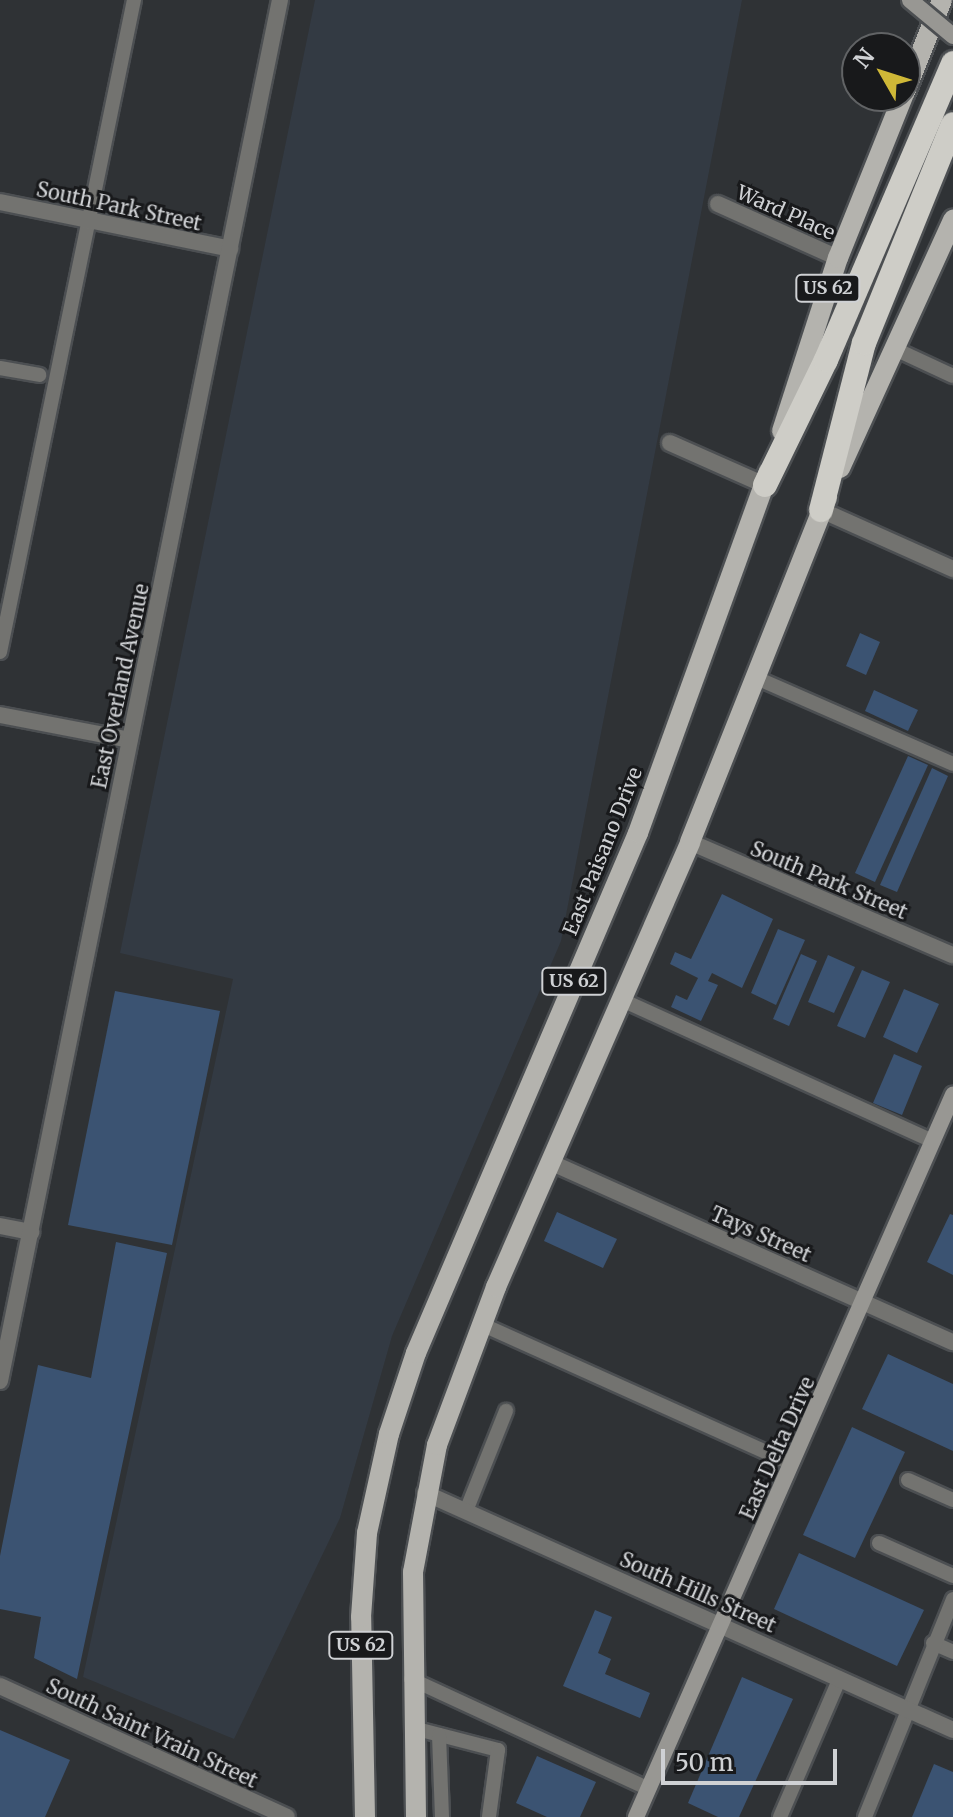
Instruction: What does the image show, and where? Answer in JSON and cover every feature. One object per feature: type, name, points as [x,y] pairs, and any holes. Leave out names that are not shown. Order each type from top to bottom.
[{"type":"highway","points":[[765,485],[826,360],[953,63]]},
{"type":"highway","points":[[821,510],[864,343],[953,124]]},
{"type":"main road","name":"East Paisano Drive","points":[[921,52],[942,0]]},
{"type":"main road","name":"East Paisano Drive","points":[[365,1817],[361,1617],[367,1533],[389,1434],[422,1339],[638,833],[765,485],[838,258],[897,112]]},
{"type":"main road","name":"US 62","points":[[416,1817],[411,1679],[413,1572],[425,1493],[481,1324],[690,842],[821,510],[893,348],[946,252],[953,220]]},
{"type":"street","name":"East Overland Avenue","points":[[0,1381],[280,0]]},
{"type":"street","points":[[910,0],[953,36]]},
{"type":"street","name":"South Park Street","points":[[0,202],[230,249]]},
{"type":"street","name":"Ward Place","points":[[718,204],[838,258]]},
{"type":"street","points":[[670,443],[765,485]]},
{"type":"street","points":[[821,510],[953,569]]},
{"type":"street","points":[[0,715],[130,740]]},
{"type":"street","name":"South Park Street","points":[[690,842],[953,955]]},
{"type":"street","name":"East Delta Drive","points":[[636,1817],[723,1625],[953,1095]]},
{"type":"street","name":"Tays Street","points":[[552,1163],[953,1342]]},
{"type":"street","points":[[0,1226],[31,1232]]},
{"type":"street","name":"South Hills Street","points":[[425,1493],[953,1730]]},
{"type":"street","name":"South Saint Vrain Street","points":[[0,1686],[256,1810],[287,1817]]},
{"type":"lane","points":[[0,652],[134,0]]},
{"type":"lane","points":[[893,348],[953,376]]},
{"type":"lane","points":[[0,368],[39,375]]},
{"type":"lane","points":[[754,677],[953,764]]},
{"type":"lane","points":[[622,1000],[933,1141]]},
{"type":"lane","points":[[481,1324],[791,1463]]},
{"type":"lane","points":[[466,1511],[506,1411]]},
{"type":"lane","points":[[908,1480],[953,1500]]},
{"type":"lane","points":[[879,1543],[953,1576]]},
{"type":"lane","points":[[865,1817],[953,1599]]},
{"type":"lane","points":[[933,1643],[953,1652]]},
{"type":"lane","points":[[780,1817],[840,1678]]},
{"type":"lane","points":[[411,1679],[649,1789]]},
{"type":"lane","points":[[489,1817],[504,1722]]},
{"type":"lane","points":[[413,1728],[498,1750]]},
{"type":"lane","points":[[439,1735],[442,1817]]},
{"type":"shaded area","points":[[315,0],[742,0],[561,941],[392,1336],[340,1518],[234,1739],[83,1677],[233,979],[120,953]]},
{"type":"building","points":[[860,633],[880,642],[866,675],[846,666]]},
{"type":"building","points":[[874,690],[918,710],[908,731],[865,711]]},
{"type":"building","points":[[908,756],[928,765],[875,882],[855,873]]},
{"type":"building","points":[[932,768],[948,776],[897,892],[880,885]]},
{"type":"building","points":[[722,894],[773,919],[742,988],[712,973],[708,981],[718,985],[701,1021],[671,1007],[676,995],[687,1000],[698,978],[670,964],[675,952],[691,959]]},
{"type":"building","points":[[778,929],[805,940],[776,1005],[751,993]]},
{"type":"building","points":[[801,954],[817,961],[789,1026],[773,1019]]},
{"type":"building","points":[[828,955],[855,967],[834,1013],[808,1002]]},
{"type":"building","points":[[862,970],[890,982],[865,1038],[837,1026]]},
{"type":"building","points":[[904,989],[939,1004],[917,1053],[883,1037]]},
{"type":"building","points":[[115,991],[220,1011],[172,1245],[68,1225]]},
{"type":"building","points":[[894,1054],[922,1066],[902,1115],[873,1103]]},
{"type":"building","points":[[557,1212],[617,1239],[603,1268],[544,1241]]},
{"type":"building","points":[[950,1214],[953,1215],[953,1275],[927,1262]]},
{"type":"building","points":[[116,1242],[167,1253],[77,1679],[34,1658],[41,1617],[0,1609],[0,1556],[38,1365],[91,1378]]},
{"type":"building","points":[[888,1354],[953,1384],[953,1451],[862,1409]]},
{"type":"building","points":[[852,1427],[905,1452],[855,1558],[803,1535]]},
{"type":"building","points":[[799,1553],[924,1610],[897,1666],[774,1609]]},
{"type":"building","points":[[595,1610],[612,1617],[598,1653],[611,1659],[605,1674],[650,1693],[640,1718],[563,1686]]},
{"type":"building","points":[[742,1677],[793,1699],[739,1817],[718,1817],[688,1803]]},
{"type":"building","points":[[0,1730],[70,1760],[45,1817],[0,1817]]},
{"type":"building","points":[[537,1756],[596,1782],[580,1817],[547,1817],[516,1803]]},
{"type":"building","points":[[934,1764],[953,1772],[953,1817],[912,1817]]}]
